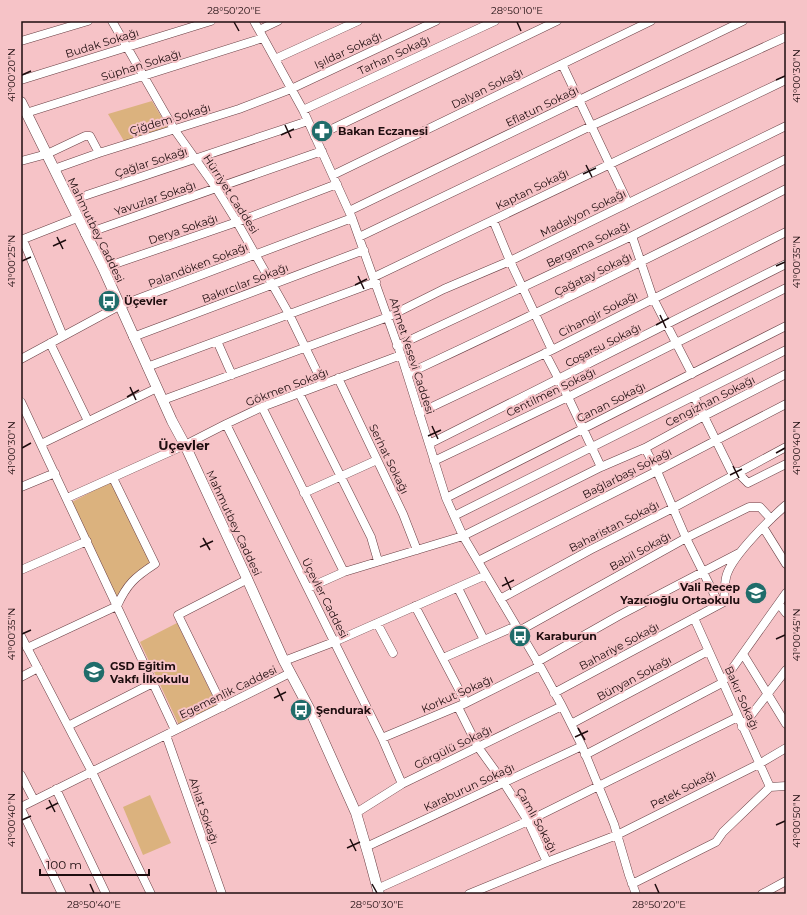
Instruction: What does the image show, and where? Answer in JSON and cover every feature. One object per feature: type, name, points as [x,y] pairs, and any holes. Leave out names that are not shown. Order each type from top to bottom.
[{"type":"main road","name":"Mahmutbey Caddesi","points":[[21,102],[103,268],[162,400],[185,445],[284,661],[309,708],[356,813],[378,892]]},
{"type":"street","points":[[21,41],[88,21]]},
{"type":"street","name":"Hürriyet Caddesi","points":[[112,21],[174,129],[216,188],[237,222],[289,314],[323,384]]},
{"type":"street","name":"Budak Sokağı","points":[[21,80],[212,21]]},
{"type":"street","name":"Ahmet Yesevi Caddesi","points":[[254,21],[303,110],[351,214],[388,317],[446,498],[463,536],[562,706],[582,746],[617,835],[636,894]]},
{"type":"street","points":[[259,30],[278,21]]},
{"type":"street","points":[[275,59],[358,21]]},
{"type":"street","name":"Işıldar Sokağı","points":[[291,88],[436,21]]},
{"type":"street","name":"Tarhan Sokağı","points":[[303,110],[495,21]]},
{"type":"street","points":[[315,137],[557,21]]},
{"type":"street","name":"Dalyan Sokağı","points":[[333,175],[650,21]]},
{"type":"street","name":"Eflatun Sokağı","points":[[351,214],[579,100],[743,21]]},
{"type":"street","points":[[359,237],[592,126],[786,37]]},
{"type":"street","name":"Süphan Sokağı","points":[[26,113],[263,38]]},
{"type":"street","points":[[562,64],[628,203]]},
{"type":"street","name":"Kaptan Sokağı","points":[[147,367],[289,314],[375,279],[493,220],[786,80]]},
{"type":"street","name":"Çiğdem Sokağı","points":[[54,169],[99,153],[239,109],[291,88]]},
{"type":"street","name":"Çağlar Sokağı","points":[[69,201],[308,121]]},
{"type":"street","name":"Madalyon Sokağı","points":[[162,400],[388,317],[444,289],[510,261],[786,126]]},
{"type":"street","points":[[21,161],[47,154],[84,136],[90,136],[99,153]]},
{"type":"street","name":"Yavuzlar Sokağı","points":[[85,234],[322,151]]},
{"type":"street","name":"Bergama Sokağı","points":[[397,346],[632,236],[786,159]]},
{"type":"street","name":"Derya Sokağı","points":[[103,268],[237,222],[337,184]]},
{"type":"street","name":"Çağatay Sokağı","points":[[407,374],[535,315],[786,190]]},
{"type":"street","name":"Palandöken Sokağı","points":[[21,359],[119,306],[256,255],[351,214]]},
{"type":"street","points":[[63,336],[22,240],[77,218]]},
{"type":"street","points":[[493,220],[535,315],[559,379],[601,467]]},
{"type":"street","name":"Cihangir Sokağı","points":[[419,413],[548,352],[786,232]]},
{"type":"street","points":[[632,236],[653,298],[692,374]]},
{"type":"street","name":"Bakırcılar Sokağı","points":[[133,337],[364,250]]},
{"type":"street","name":"Coşarsu Sokağı","points":[[429,444],[786,264]]},
{"type":"street","name":"Centilmen Sokağı","points":[[434,460],[568,397],[786,288]]},
{"type":"street","name":"Canan Sokağı","points":[[446,498],[786,326]]},
{"type":"street","points":[[217,341],[232,375]]},
{"type":"street","points":[[50,343],[88,421]]},
{"type":"street","points":[[454,516],[786,350]]},
{"type":"street","name":"Gökmen Sokağı","points":[[67,498],[185,445],[262,407],[400,355]]},
{"type":"street","name":"Cengizhan Sokağı","points":[[308,588],[344,572],[463,536],[601,467],[646,448],[786,374]]},
{"type":"street","name":"Serhat Sokağı","points":[[338,378],[403,514],[417,550]]},
{"type":"street","points":[[41,444],[157,388]]},
{"type":"street","points":[[299,393],[371,537],[378,561]]},
{"type":"street","points":[[694,396],[715,440],[735,473],[748,483],[786,464]]},
{"type":"street","points":[[21,402],[175,730]]},
{"type":"street","name":"Bağlarbaşı Sokağı","points":[[478,561],[786,404]]},
{"type":"street","points":[[262,407],[344,572]]},
{"type":"street","name":"Üçevler Caddesi","points":[[226,424],[382,738],[402,784]]},
{"type":"street","name":"Baharistan Sokağı","points":[[500,599],[786,447]]},
{"type":"street","points":[[646,448],[686,538],[719,604],[724,602],[727,574],[742,552],[771,519],[786,505]]},
{"type":"street","points":[[304,493],[377,460]]},
{"type":"street","points":[[21,488],[55,472]]},
{"type":"street","points":[[27,648],[117,606],[124,590],[137,576],[155,564],[113,478]]},
{"type":"street","name":"Babil Sokağı","points":[[442,658],[517,628],[686,538],[749,507],[760,507],[771,519]]},
{"type":"street","points":[[763,528],[786,564]]},
{"type":"street","points":[[21,570],[86,541]]},
{"type":"street","name":"Korkut Sokağı","points":[[382,738],[466,703],[538,664],[620,615],[742,552]]},
{"type":"street","points":[[284,661],[334,642],[486,575]]},
{"type":"street","points":[[223,707],[178,615],[248,580]]},
{"type":"street","points":[[458,588],[484,640]]},
{"type":"street","points":[[585,755],[722,683],[786,593]]},
{"type":"street","name":"Bahariye Sokağı","points":[[554,693],[719,604]]},
{"type":"street","points":[[779,604],[786,613]]},
{"type":"street","points":[[415,606],[466,703]]},
{"type":"street","name":"Bakır Sokağı","points":[[694,618],[770,787]]},
{"type":"street","points":[[378,623],[393,653]]},
{"type":"street","points":[[21,636],[92,772],[151,894]]},
{"type":"street","name":"Bünyan Sokağı","points":[[571,724],[708,650]]},
{"type":"street","points":[[743,654],[786,724]]},
{"type":"street","points":[[21,677],[38,668]]},
{"type":"street","points":[[742,727],[786,670]]},
{"type":"street","name":"Egemenlik Caddesi","points":[[21,808],[34,800],[290,673]]},
{"type":"street","points":[[68,726],[153,683]]},
{"type":"street","name":"Görgülü Sokağı","points":[[356,813],[402,784],[562,706]]},
{"type":"street","name":"Çamlı Sokağı","points":[[458,707],[478,747],[504,783],[528,821],[547,862]]},
{"type":"street","points":[[378,892],[528,821],[738,717]]},
{"type":"street","name":"Ahlat Sokağı","points":[[166,735],[219,893]]},
{"type":"street","name":"Karaburun Sokağı","points":[[366,847],[582,746]]},
{"type":"street","name":"Petek Sokağı","points":[[469,894],[617,835],[759,764],[786,748]]},
{"type":"street","points":[[21,775],[34,800]]},
{"type":"street","points":[[632,884],[716,842],[723,832],[770,787],[786,786]]},
{"type":"street","points":[[56,789],[106,894]]},
{"type":"street","points":[[21,808],[62,894]]},
{"type":"street","points":[[762,894],[786,882]]},
{"type":"shaded area","points":[[152,101],[168,128],[124,141],[108,114]]},
{"type":"shaded area","points":[[112,481],[152,564],[134,574],[116,597],[72,502]]},
{"type":"shaded area","points":[[177,623],[217,705],[179,725],[140,642]]},
{"type":"shaded area","points":[[150,795],[171,843],[143,855],[123,807]]},
{"type":"place","name":"Bakan Eczanesi","points":[[322,131]]},
{"type":"place","name":"Üçevler","points":[[109,301]]},
{"type":"place","name":"Vali Recep Yazıcıoğlu Ortaokulu","points":[[756,593]]},
{"type":"place","name":"Karaburun","points":[[520,636]]},
{"type":"place","name":"GSD Eğitim Vakfı İlkokulu","points":[[94,672]]},
{"type":"place","name":"Şendurak","points":[[301,710]]},
{"type":"district","name":"Üçevler","points":[[184,445]]}]
